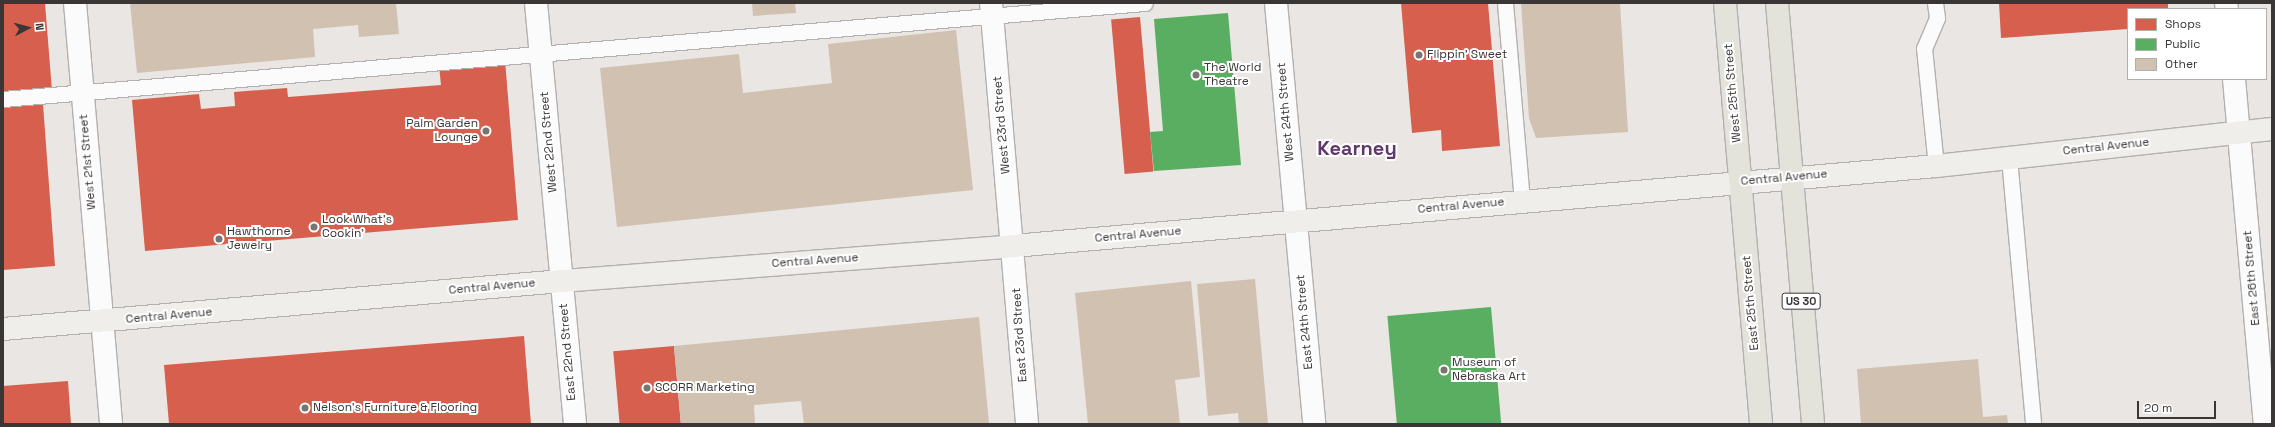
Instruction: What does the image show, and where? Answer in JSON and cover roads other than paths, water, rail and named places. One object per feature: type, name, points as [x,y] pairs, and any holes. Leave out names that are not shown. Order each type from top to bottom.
[{"type":"main road","name":"West 25th Street","points":[[1725,3],[1740,182]]},
{"type":"main road","name":"US 30","points":[[1777,3],[1790,177],[1813,424]]},
{"type":"main road","name":"East 25th Street","points":[[1740,182],[1762,424]]},
{"type":"street","name":"West 21st Street","points":[[75,3],[101,322],[111,424]]},
{"type":"street","name":"West 22nd Street","points":[[536,3],[562,281]]},
{"type":"street","name":"West 24th Street","points":[[1276,3],[1296,220]]},
{"type":"street","name":"West 23rd Street","points":[[992,9],[1013,246]]},
{"type":"street","name":"East 26th Street","points":[[2234,80],[2265,424]]},
{"type":"street","name":"Central Avenue","points":[[3,330],[562,281],[1013,246],[1522,200],[1936,166],[2272,129]]},
{"type":"street","name":"East 24th Street","points":[[1296,220],[1314,424]]},
{"type":"street","name":"East 23rd Street","points":[[1013,246],[1027,424]]},
{"type":"street","name":"East 22nd Street","points":[[562,281],[575,424]]},
{"type":"lane","points":[[3,100],[540,53],[992,9],[1145,3]]},
{"type":"lane","points":[[1505,3],[1522,200]]},
{"type":"lane","points":[[1935,3],[1937,18],[1924,48],[1936,166]]},
{"type":"lane","points":[[2009,158],[2033,424]]},
{"type":"place","name":"Flippin' Sweet","points":[[1419,55]]},
{"type":"place","name":"The World Theatre","points":[[1196,75]]},
{"type":"place","name":"Palm Garden Lounge","points":[[486,131]]},
{"type":"place","name":"Look What's Cookin'","points":[[314,227]]},
{"type":"place","name":"Hawthorne Jewelry","points":[[219,239]]},
{"type":"place","name":"Museum of Nebraska Art","points":[[1444,370]]},
{"type":"place","name":"SCORR Marketing","points":[[647,388]]},
{"type":"place","name":"Nelson's Furniture & Flooring","points":[[305,408]]},
{"type":"district","name":"Kearney","points":[[1357,148]]}]
